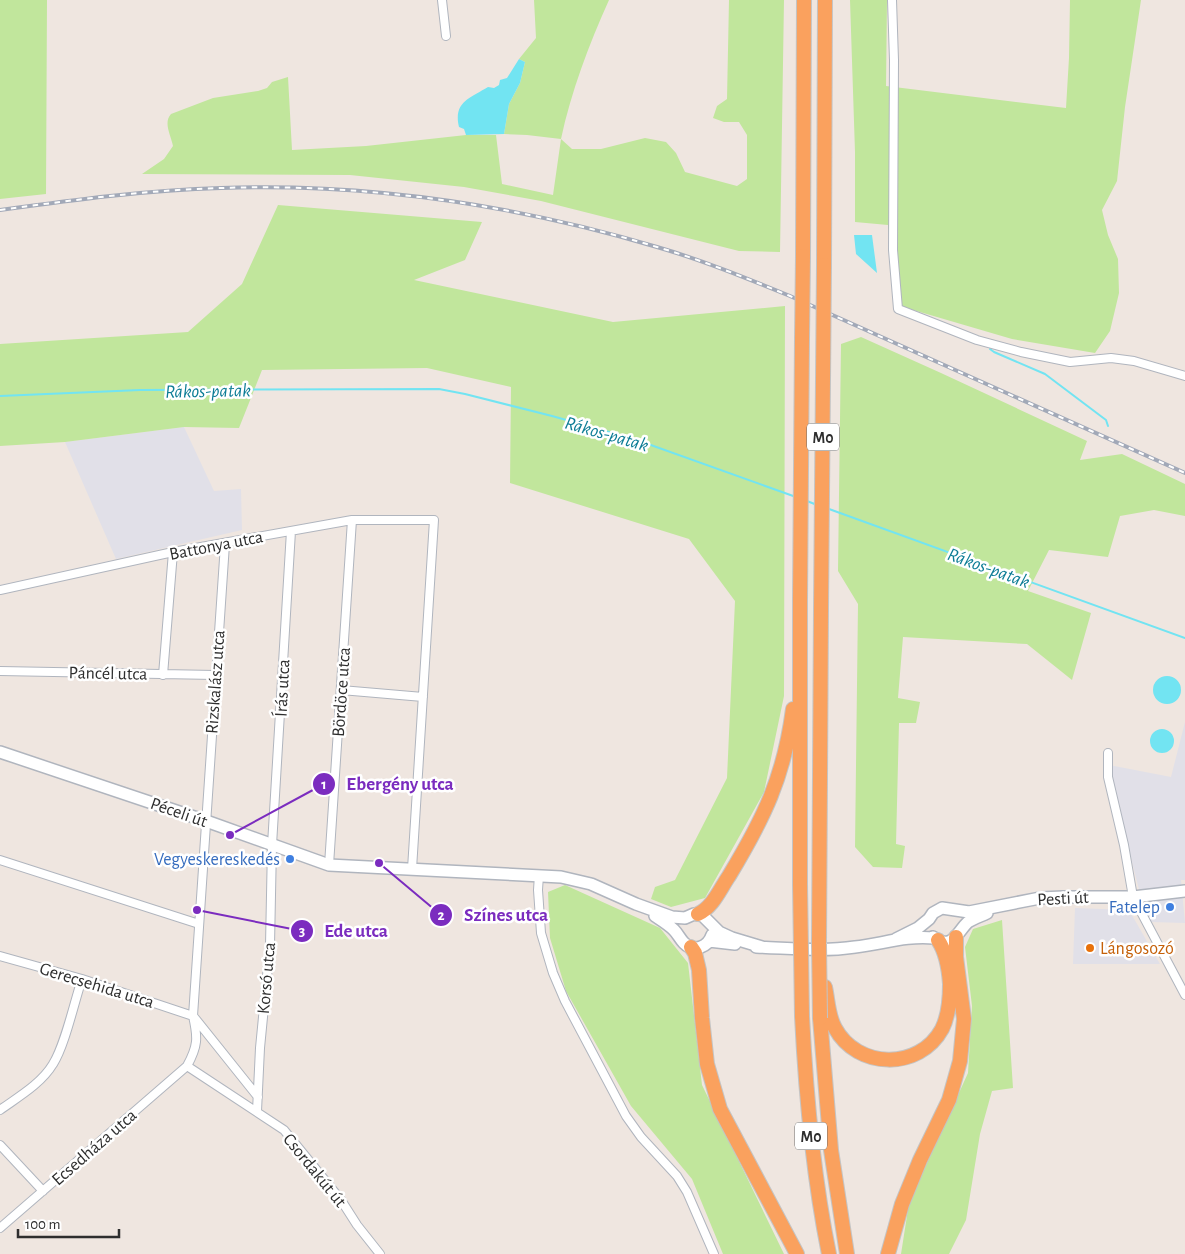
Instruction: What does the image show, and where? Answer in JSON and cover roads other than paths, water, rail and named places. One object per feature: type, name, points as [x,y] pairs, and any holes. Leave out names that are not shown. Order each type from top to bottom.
[{"type":"highway","name":"M0","points":[[804,0],[800,601],[802,1016],[804,1061],[813,1152],[829,1254]]},
{"type":"highway","name":"M0","points":[[825,0],[819,882],[820,1018],[829,1135],[836,1192],[847,1254]]},
{"type":"highway","points":[[692,916],[706,909],[716,896],[756,829],[774,790],[789,739],[800,657]]},
{"type":"highway","points":[[888,1254],[902,1204],[920,1160],[946,1106],[960,1061],[964,1031],[956,957],[959,933]]},
{"type":"highway","points":[[819,944],[830,1017],[834,1027],[847,1045],[864,1056],[892,1060],[910,1056],[927,1045],[937,1036],[946,1019],[950,1002],[950,980],[944,951],[936,939]]},
{"type":"highway","points":[[691,947],[695,953],[699,970],[704,1041],[710,1078],[715,1094],[727,1123],[797,1254]]},
{"type":"main road","name":"Péceli út","points":[[0,752],[206,821],[329,865],[561,877],[591,884],[636,904]]},
{"type":"main road","name":"Pesti út","points":[[1002,906],[1055,897],[1133,897],[1185,891]]},
{"type":"main road","points":[[636,904],[672,917],[692,916],[707,918],[713,932],[709,942],[701,947],[686,945],[668,924],[636,904]]},
{"type":"main road","points":[[896,939],[918,928],[933,913],[942,908],[955,911],[977,911],[1002,906]]},
{"type":"main road","points":[[709,942],[787,949],[842,948],[896,939],[925,937],[947,942],[971,920],[1002,906]]},
{"type":"main road","points":[[955,911],[961,919],[959,933]]},
{"type":"main road","points":[[679,936],[680,926],[692,916]]},
{"type":"main road","points":[[929,919],[929,931],[936,939]]},
{"type":"main road","points":[[712,927],[726,936],[762,947]]},
{"type":"street","points":[[442,0],[446,36]]},
{"type":"street","points":[[892,0],[894,60],[892,250],[898,309],[976,340],[1021,352],[1070,362],[1111,358],[1134,361],[1185,376]]},
{"type":"street","name":"Battonya utca","points":[[0,590],[173,552],[352,520],[434,520],[423,697]]},
{"type":"street","name":"Bördöce utca","points":[[329,865],[352,520]]},
{"type":"street","name":"Írás utca","points":[[272,845],[291,531]]},
{"type":"street","name":"Rizskalász utca","points":[[186,1066],[195,1051],[196,1032],[193,1016],[225,544]]},
{"type":"street","points":[[163,675],[173,552]]},
{"type":"street","name":"Páncél utca","points":[[0,671],[215,675]]},
{"type":"street","points":[[340,690],[423,697],[412,869]]},
{"type":"street","points":[[1108,753],[1108,777],[1124,845],[1133,897],[1185,995]]},
{"type":"street","name":"Korsó utca","points":[[257,1111],[260,1048],[270,946],[272,845]]},
{"type":"street","points":[[0,860],[199,924]]},
{"type":"street","points":[[539,875],[538,890],[542,933],[553,973],[565,1001],[626,1116],[687,1192],[714,1254]]},
{"type":"street","name":"Gerecsehida utca","points":[[0,956],[82,979],[193,1016]]},
{"type":"street","points":[[0,1110],[39,1081],[53,1064],[61,1046],[82,979]]},
{"type":"street","points":[[193,1016],[258,1097]]},
{"type":"street","name":"Csordakút út","points":[[186,1066],[284,1130],[341,1200],[357,1226],[380,1254]]},
{"type":"street","name":"Ecsedháza utca","points":[[0,1228],[186,1066]]},
{"type":"street","points":[[0,1145],[43,1191]]},
{"type":"water","points":[[519,59],[525,62],[520,83],[509,104],[504,134],[466,135],[464,129],[459,127],[458,112],[461,106],[469,98],[488,87],[494,88],[499,85],[500,80],[507,78]]},
{"type":"water","points":[[854,235],[872,235],[877,273],[856,254]]},
{"type":"water","points":[[1167,676],[1177,680],[1181,690],[1177,700],[1167,704],[1157,700],[1153,690],[1157,680]]},
{"type":"water","points":[[1162,729],[1167,730],[1173,736],[1173,746],[1167,752],[1162,753],[1157,752],[1151,746],[1150,741],[1151,736],[1157,730]]},
{"type":"waterway","points":[[990,349],[1045,374],[1106,420],[1108,426]]},
{"type":"waterway","name":"Rákos-patak","points":[[0,396],[140,390],[439,389],[552,416],[634,439],[796,497]]},
{"type":"waterway","name":"Rákos-patak","points":[[807,501],[817,505]]},
{"type":"waterway","name":"Rákos-patak","points":[[829,509],[1185,638]]},
{"type":"railway","points":[[0,210],[138,193],[276,187],[386,193],[441,200],[550,219],[674,252],[790,296],[1185,473]]},
{"type":"place","name":"Ebergény utca","points":[[230,835]]},
{"type":"place","name":"Vegyeskereskedés","points":[[290,859]]},
{"type":"place","name":"Színes utca","points":[[379,863]]},
{"type":"place","name":"Fatelep","points":[[1170,907]]},
{"type":"place","name":"Ede utca","points":[[197,910]]},
{"type":"place","name":"Lángosozó","points":[[1090,948]]}]
